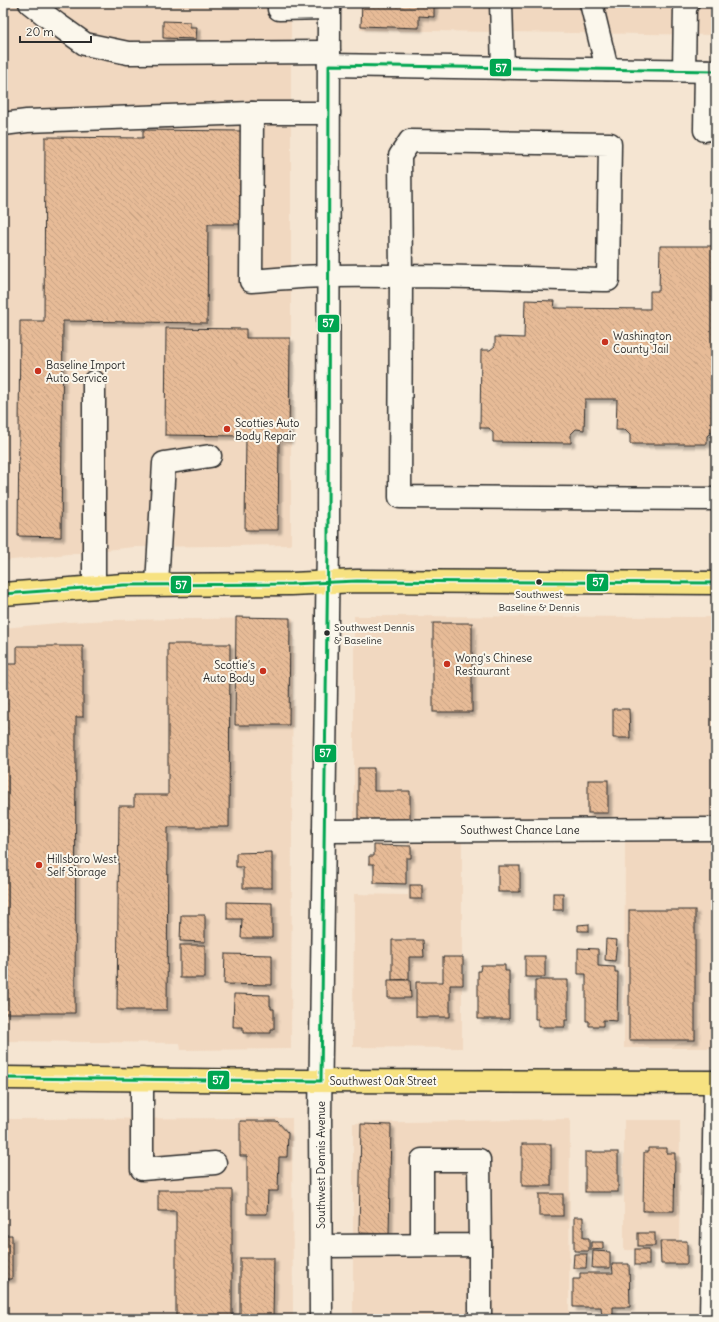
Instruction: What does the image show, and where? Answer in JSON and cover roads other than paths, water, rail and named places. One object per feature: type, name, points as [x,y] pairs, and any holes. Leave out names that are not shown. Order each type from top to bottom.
[{"type":"highway","points":[[3,594],[124,585],[291,584],[380,581],[716,583]]},
{"type":"highway","name":"Southwest Oak Street","points":[[3,1078],[321,1081],[716,1082]]},
{"type":"street","points":[[30,3],[85,44],[128,53],[329,59],[503,68],[711,71],[706,130]]},
{"type":"street","points":[[279,3],[279,9],[329,5]]},
{"type":"street","points":[[501,3],[503,68]]},
{"type":"street","points":[[591,3],[607,69]]},
{"type":"street","points":[[684,70],[686,7],[688,3]]},
{"type":"street","name":"Southwest Dennis Avenue","points":[[320,1319],[321,1081],[327,582],[329,5]]},
{"type":"street","points":[[252,113],[251,281],[328,276],[401,277],[608,280],[610,144],[410,141],[400,156],[401,277],[400,497],[716,499]]},
{"type":"street","points":[[3,124],[26,121],[252,113],[329,113]]},
{"type":"street","points":[[94,382],[94,587]]},
{"type":"street","points":[[157,585],[164,463],[210,456]]},
{"type":"street","name":"Southwest Chance Lane","points":[[324,832],[716,829]]},
{"type":"street","points":[[142,1079],[142,1169],[215,1163]]},
{"type":"street","points":[[711,1319],[716,1082]]},
{"type":"street","points":[[422,1245],[422,1160],[479,1160],[480,1319]]},
{"type":"street","points":[[320,1246],[480,1245]]},
{"type":"place","name":"Washington County Jail","points":[[605,342]]},
{"type":"place","name":"Baseline Import Auto Service","points":[[38,371]]},
{"type":"place","name":"Scotties Auto Body Repair","points":[[227,429]]},
{"type":"place","name":"Southwest Baseline & Dennis","points":[[539,582]]},
{"type":"place","name":"Southwest Dennis & Baseline","points":[[327,633]]},
{"type":"place","name":"Wong's Chinese Restaurant","points":[[447,664]]},
{"type":"place","name":"Scottie’s Auto Body","points":[[263,671]]},
{"type":"place","name":"Hillsboro West Self Storage","points":[[39,865]]}]
